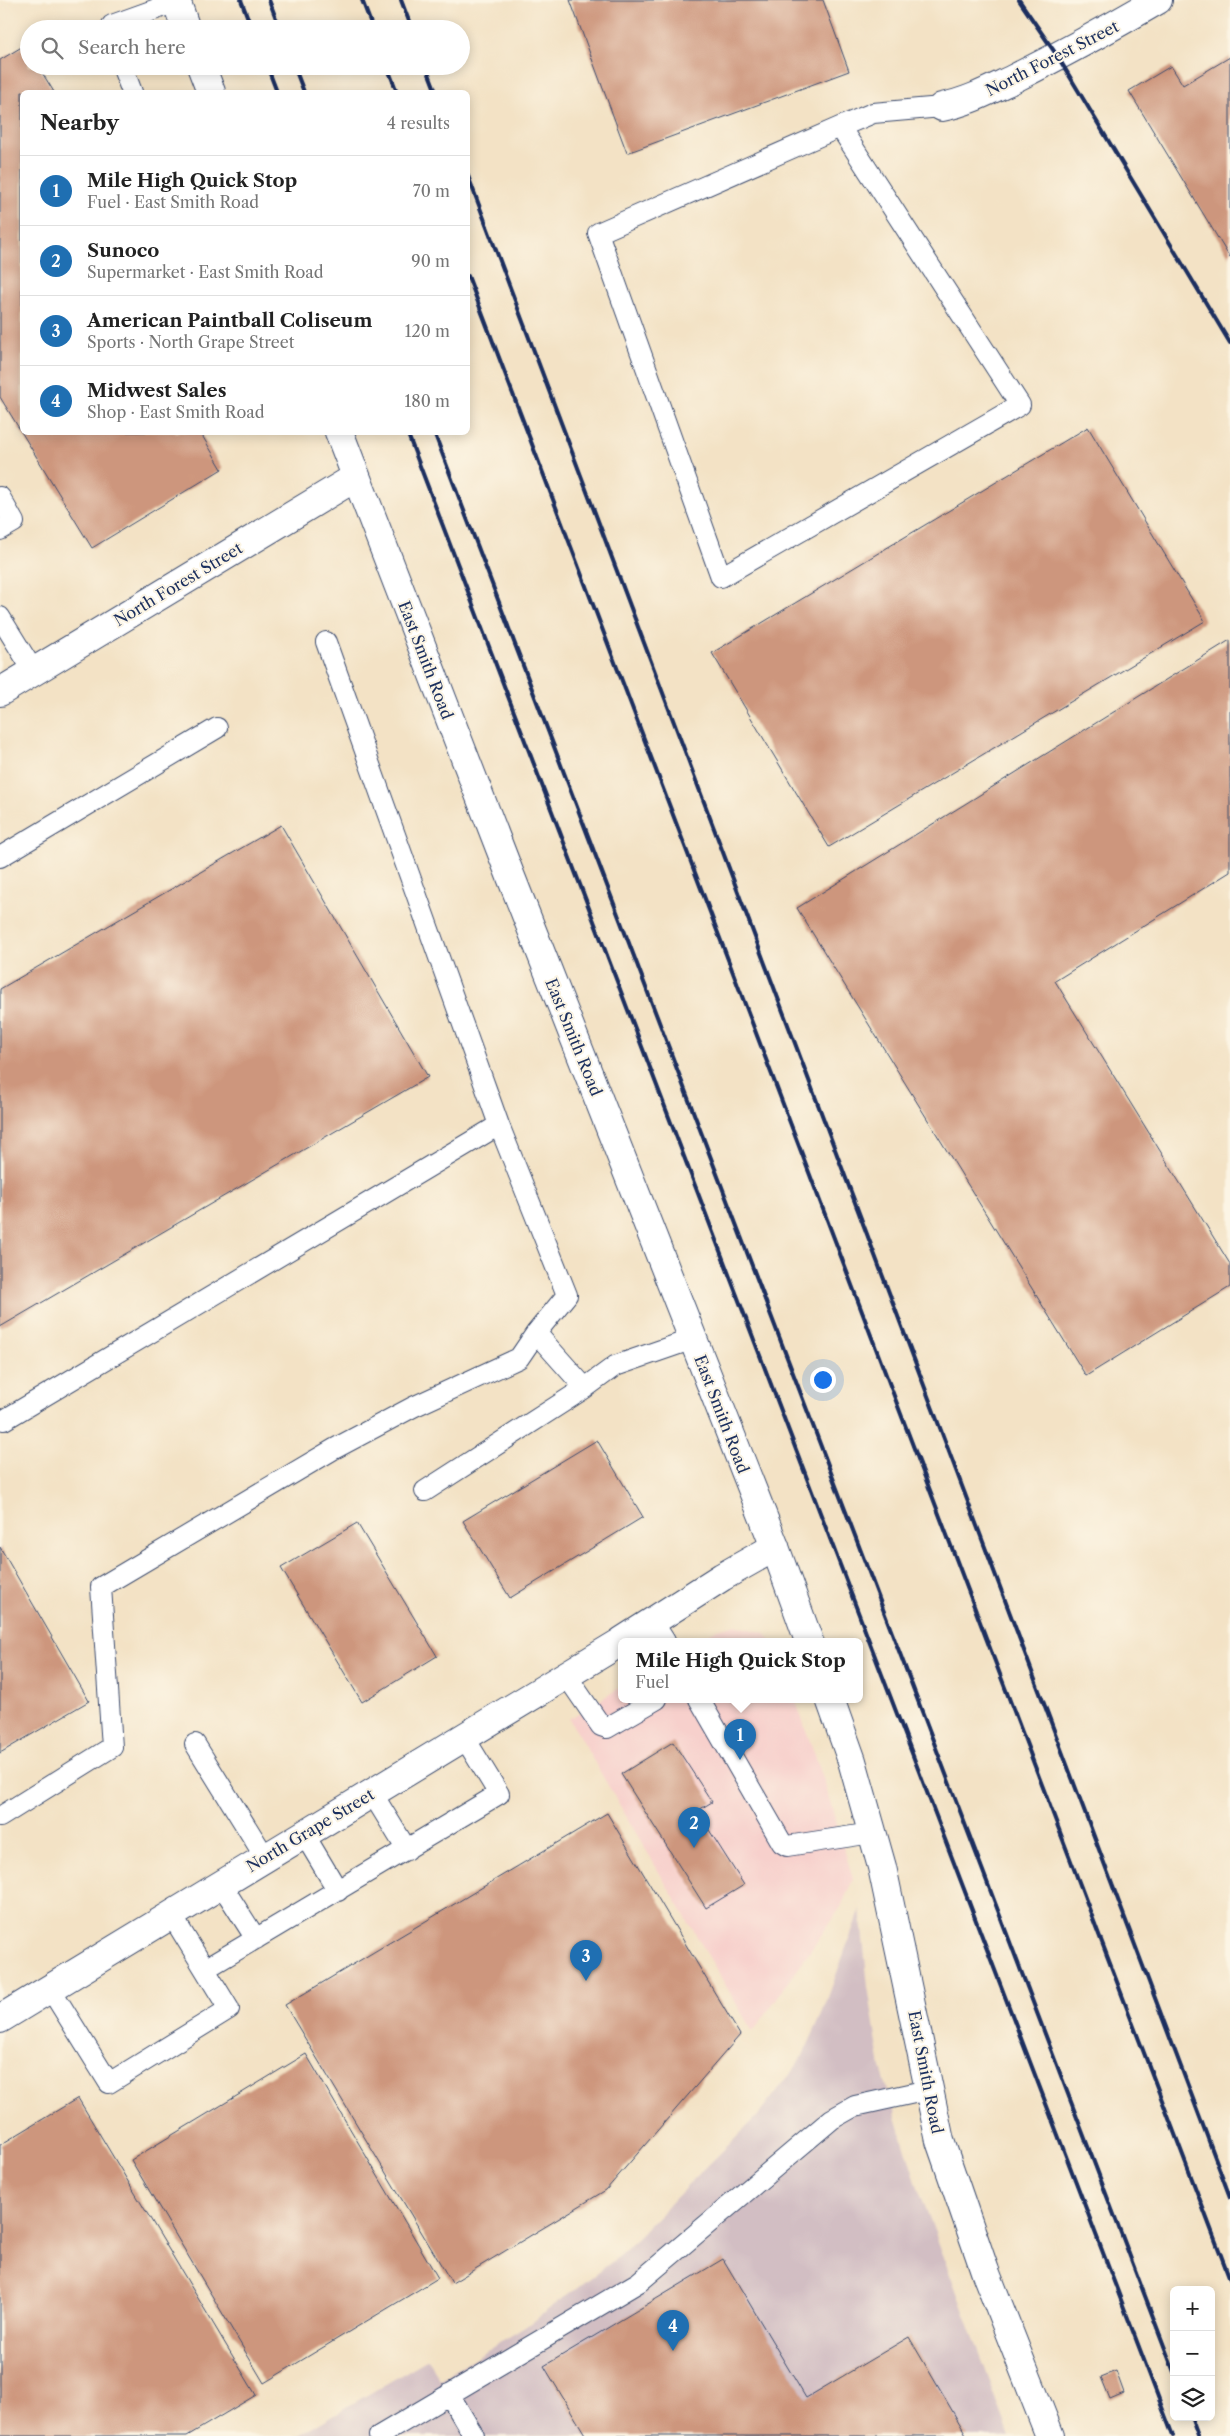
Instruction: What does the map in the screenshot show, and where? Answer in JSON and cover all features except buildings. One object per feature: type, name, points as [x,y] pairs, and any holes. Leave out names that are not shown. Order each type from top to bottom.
[{"type":"street","name":"North Forest Street","points":[[942,107],[958,104],[978,96],[1058,57],[1158,0]]},
{"type":"street","points":[[176,1],[183,20]]},
{"type":"street","points":[[204,75],[210,90]]},
{"type":"street","name":"East Smith Road","points":[[340,435],[775,1548],[808,1638]]},
{"type":"street","name":"North Forest Street","points":[[0,692],[356,477]]},
{"type":"street","name":"North Grape Street","points":[[634,1638],[659,1632],[722,1577],[775,1548]]},
{"type":"street","name":"North Grape Street","points":[[0,2019],[618,1643]]},
{"type":"street","name":"East Smith Road","points":[[831,1703],[852,1762],[872,1833],[902,1954],[928,2090],[940,2141],[965,2216],[1050,2436]]},
{"type":"lane","points":[[125,20],[176,1]]},
{"type":"lane","points":[[125,75],[131,90]]},
{"type":"lane","points":[[840,127],[1020,405],[721,577],[598,233],[873,112],[942,107]]},
{"type":"lane","points":[[0,497],[14,522],[0,530]]},
{"type":"lane","points":[[0,616],[34,672]]},
{"type":"lane","points":[[0,1817],[112,1747],[102,1587],[334,1449],[413,1407],[519,1358],[536,1333],[567,1295],[499,1125],[326,642]]},
{"type":"lane","points":[[0,857],[217,728]]},
{"type":"lane","points":[[4,1420],[499,1125]]},
{"type":"lane","points":[[536,1333],[585,1388]]},
{"type":"lane","points":[[425,1491],[585,1388],[615,1366],[693,1339]]},
{"type":"lane","points":[[566,1675],[601,1726],[607,1728],[650,1703]]},
{"type":"lane","points":[[701,1703],[782,1844],[787,1846],[872,1833]]},
{"type":"lane","points":[[205,1969],[408,1850],[499,1794],[464,1737]]},
{"type":"lane","points":[[194,1744],[265,1857]]},
{"type":"lane","points":[[372,1793],[408,1850]]},
{"type":"lane","points":[[304,1834],[338,1891]]},
{"type":"lane","points":[[222,1884],[256,1940]]},
{"type":"lane","points":[[50,1988],[109,2083],[229,2009],[171,1914]]},
{"type":"lane","points":[[379,2436],[639,2282],[832,2119],[855,2106],[928,2090]]},
{"type":"lane","points":[[450,2394],[474,2436]]},
{"type":"shaded area","points":[[734,1625],[765,1633],[769,1638],[703,1638],[717,1629]]},
{"type":"shaded area","points":[[618,1689],[618,1703],[796,1703],[824,1781],[853,1879],[841,1907],[753,2032],[569,1719]]},
{"type":"shaded area","points":[[860,1909],[868,1987],[881,2068],[915,2179],[1010,2436],[298,2436],[428,2359],[440,2379],[525,2327],[621,2255],[757,2117],[801,2060],[822,2014]]},
{"type":"railway","points":[[241,0],[249,20]]},
{"type":"railway","points":[[269,0],[277,20]]},
{"type":"railway","points":[[362,0],[370,20]]},
{"type":"railway","points":[[401,0],[409,20]]},
{"type":"railway","points":[[1019,0],[1058,57],[1230,343]]},
{"type":"railway","points":[[270,75],[276,90]]},
{"type":"railway","points":[[297,75],[303,90]]},
{"type":"railway","points":[[390,75],[396,90]]},
{"type":"railway","points":[[429,75],[435,90]]},
{"type":"railway","points":[[470,181],[1230,2197]]},
{"type":"railway","points":[[470,281],[1230,2279]]},
{"type":"railway","points":[[408,435],[1173,2436]]},
{"type":"railway","points":[[435,435],[1170,2362]]},
{"type":"railway","points":[[1192,2421],[1198,2436]]},
{"type":"place","name":"Mile High Quick Stop","points":[[740,1760]]},
{"type":"place","name":"Sunoco","points":[[694,1848]]},
{"type":"place","name":"American Paintball Coliseum","points":[[586,1981]]},
{"type":"place","name":"Midwest Sales","points":[[673,2351]]}]
